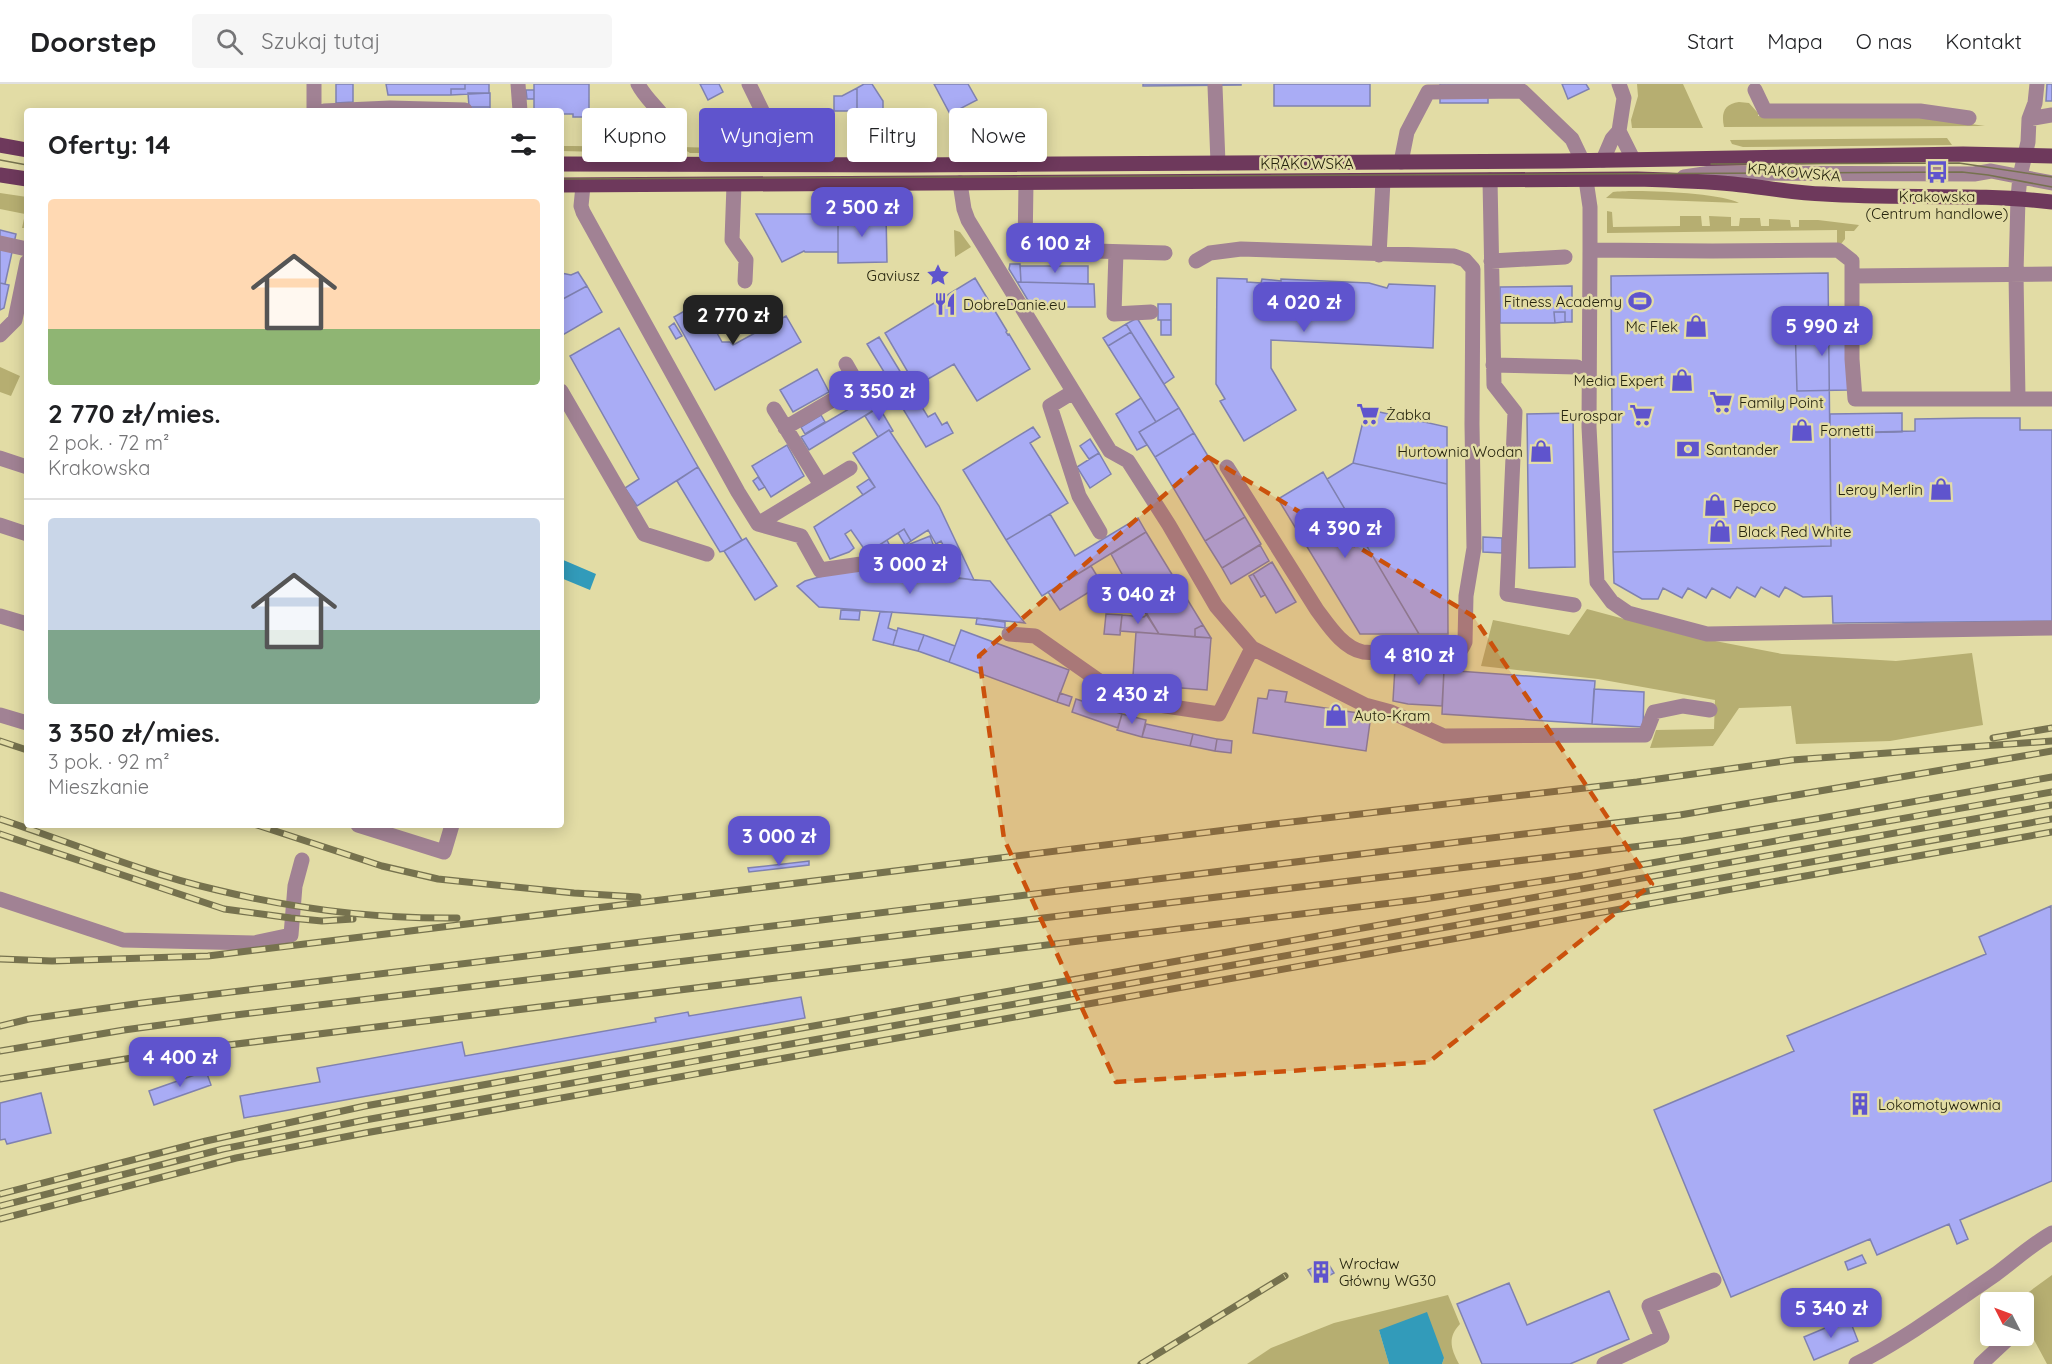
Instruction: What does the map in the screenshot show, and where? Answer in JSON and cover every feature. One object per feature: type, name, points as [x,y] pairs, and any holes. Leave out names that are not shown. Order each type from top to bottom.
[{"type":"main road","points":[[0,145],[24,149]]},
{"type":"main road","name":"KRAKOWSKA","points":[[564,164],[921,165],[1603,160],[1978,154],[2052,156]]},
{"type":"main road","points":[[0,175],[24,179]]},
{"type":"main road","name":"KRAKOWSKA","points":[[564,185],[1670,180],[1732,184],[1825,195],[1947,195],[2052,202]]},
{"type":"street","points":[[314,84],[314,108]]},
{"type":"street","points":[[518,84],[520,108]]},
{"type":"street","points":[[638,84],[643,94],[666,121],[669,164]]},
{"type":"street","points":[[749,84],[771,129],[778,164]]},
{"type":"street","points":[[1619,84],[1624,98],[1619,131],[1633,159]]},
{"type":"street","points":[[2018,399],[2016,273],[2020,176],[2026,154],[2029,119],[2035,103],[2037,84]]},
{"type":"street","points":[[1215,86],[1218,163]]},
{"type":"street","points":[[1401,162],[1407,132],[1428,88],[1497,88],[1522,92],[1572,139],[1582,160]]},
{"type":"street","points":[[1755,90],[1765,111],[1920,111],[1969,118]]},
{"type":"street","points":[[2029,119],[2052,115]]},
{"type":"street","points":[[1603,160],[1612,138],[1619,131]]},
{"type":"street","points":[[1978,154],[1991,171]]},
{"type":"street","points":[[1670,180],[1711,173],[1974,174],[1991,171],[2052,183]]},
{"type":"street","points":[[1490,180],[1494,385],[1515,412],[1507,594],[1574,604]]},
{"type":"street","points":[[1586,180],[1590,207],[1589,427],[1597,582],[1612,602],[1628,613],[1707,634],[2052,628]]},
{"type":"street","points":[[1379,255],[1383,181]]},
{"type":"street","points":[[960,183],[968,220],[1110,451],[1128,461],[1169,525],[1216,606],[1252,648],[1365,705],[1391,712],[1444,736],[1645,735],[1654,712],[1683,706],[1710,710]]},
{"type":"street","points":[[1026,183],[1025,249],[1165,253]]},
{"type":"street","points":[[734,185],[732,240],[746,260],[745,281]]},
{"type":"street","points":[[583,186],[581,206],[583,212],[758,524],[801,536],[820,570],[868,563]]},
{"type":"street","points":[[0,243],[24,248]]},
{"type":"street","points":[[1196,261],[1210,253],[1241,249],[1454,256],[1466,260],[1473,268],[1474,548],[1466,596],[1465,642],[1462,649],[1457,655],[1447,658],[1355,651],[1333,631],[1317,610],[1227,467]]},
{"type":"street","points":[[1590,250],[1712,252],[1838,250],[1852,261],[1852,358],[1855,399],[2052,399]]},
{"type":"street","points":[[1116,252],[1114,314],[1151,312]]},
{"type":"street","points":[[1491,261],[1565,257]]},
{"type":"street","points":[[1853,276],[2052,274]]},
{"type":"street","points":[[0,335],[15,320],[24,276]]},
{"type":"street","points":[[785,428],[858,385],[846,364]]},
{"type":"street","points":[[1493,365],[1576,367]]},
{"type":"street","points":[[1073,392],[1050,406],[1079,496],[1100,532]]},
{"type":"street","points":[[564,396],[644,534],[707,554]]},
{"type":"street","points":[[774,409],[821,485]]},
{"type":"street","points":[[0,458],[24,467]]},
{"type":"street","points":[[758,524],[850,468]]},
{"type":"street","points":[[0,525],[24,533]]},
{"type":"street","points":[[0,615],[24,623]]},
{"type":"street","points":[[1010,634],[1035,636],[1102,683],[1160,705],[1219,714],[1252,648]]},
{"type":"street","points":[[0,715],[24,722]]},
{"type":"street","points":[[368,828],[444,852],[451,828]]},
{"type":"street","points":[[0,899],[123,940],[254,943],[291,935],[295,886],[302,860]]},
{"type":"street","points":[[1856,1364],[1957,1300],[1998,1272],[2037,1241],[2052,1233]]},
{"type":"street","points":[[1604,1364],[1662,1337],[1649,1306],[1714,1280]]},
{"type":"street","points":[[1980,1364],[2000,1346]]},
{"type":"highlighted area","points":[[1208,457],[1473,616],[1652,884],[1429,1062],[1116,1082],[1004,839],[979,656]]},
{"type":"shaded area","points":[[1637,84],[1683,84],[1703,128],[1632,128],[1631,120],[1638,96]]},
{"type":"shaded area","points":[[1739,102],[1749,103],[1758,116],[1929,118],[1985,126],[1724,127],[1725,110],[1730,105]]},
{"type":"shaded area","points":[[1947,138],[1952,145],[1743,147],[1732,144],[1730,140]]},
{"type":"shaded area","points":[[564,146],[582,146],[582,151],[564,151]]},
{"type":"shaded area","points":[[687,147],[699,147],[699,153],[687,151]]},
{"type":"shaded area","points":[[1613,192],[1678,193],[1715,197],[1739,203],[1606,198]]},
{"type":"shaded area","points":[[0,193],[24,197],[24,214],[0,209]]},
{"type":"shaded area","points":[[1607,211],[1612,212],[1613,227],[1680,226],[1680,216],[1701,216],[1702,226],[1710,226],[1709,216],[1731,217],[1731,226],[1739,226],[1740,218],[1760,218],[1761,226],[1769,226],[1769,219],[1790,220],[1791,227],[1799,227],[1799,220],[1859,225],[1854,231],[1845,231],[1845,239],[1841,244],[1837,244],[1837,230],[1607,233]]},
{"type":"shaded area","points":[[954,230],[960,232],[971,247],[955,257]]},
{"type":"shaded area","points":[[0,367],[20,376],[11,396],[0,392]]},
{"type":"shaded area","points":[[1587,609],[1684,635],[1782,654],[1896,661],[1972,653],[1983,725],[1890,741],[1796,744],[1791,706],[1739,708],[1713,746],[1650,748],[1656,730],[1714,729],[1715,700],[1598,679],[1481,666],[1493,620],[1569,635]]},
{"type":"shaded area","points":[[2052,1275],[2052,1364],[2047,1364],[2034,1340],[2034,1292],[2029,1292]]},
{"type":"shaded area","points":[[1448,1295],[1460,1324],[1452,1339],[1454,1353],[1459,1364],[1442,1364],[1444,1358],[1379,1330],[1389,1364],[1247,1364],[1271,1348],[1334,1323]]},
{"type":"water","points":[[564,560],[596,574],[590,590],[564,579]]},
{"type":"water","points":[[1427,1312],[1444,1358],[1442,1364],[1389,1364],[1379,1330]]},
{"type":"building","points":[[336,84],[353,84],[353,102],[336,103]]},
{"type":"building","points":[[386,84],[465,84],[465,89],[451,89],[451,95],[388,95]]},
{"type":"building","points":[[465,84],[489,84],[489,93],[451,95],[451,89],[465,89]]},
{"type":"building","points":[[534,84],[589,84],[589,108],[582,108],[582,117],[564,114],[564,108],[534,108]]},
{"type":"building","points":[[700,84],[719,84],[723,92],[708,100]]},
{"type":"building","points":[[864,84],[872,84],[883,101],[883,108],[857,108],[857,88]]},
{"type":"building","points":[[934,84],[968,84],[977,100],[962,108],[949,108],[949,112]]},
{"type":"building","points":[[1143,84],[1241,84],[1241,85],[1143,86]]},
{"type":"building","points":[[1274,84],[1370,84],[1370,106],[1274,106]]},
{"type":"building","points":[[1440,84],[1488,84],[1488,103],[1440,103]]},
{"type":"building","points":[[1562,84],[1586,84],[1589,89],[1568,99]]},
{"type":"building","points":[[2047,84],[2052,84],[2052,101],[2046,101]]},
{"type":"building","points":[[857,88],[857,108],[835,111],[834,96],[842,96]]},
{"type":"building","points":[[526,90],[534,90],[534,99],[527,99]]},
{"type":"building","points":[[468,93],[490,93],[490,107],[469,107]]},
{"type":"building","points":[[756,214],[838,214],[838,252],[804,251],[782,262]]},
{"type":"building","points":[[838,214],[886,214],[887,262],[838,263]]},
{"type":"building","points":[[0,230],[16,234],[5,284],[0,283]]},
{"type":"building","points":[[1010,264],[1020,264],[1021,282],[1017,282],[1009,269]]},
{"type":"building","points":[[1020,266],[1088,266],[1088,284],[1021,282]]},
{"type":"building","points":[[578,272],[587,286],[564,298],[564,274],[571,275]]},
{"type":"building","name":"Family Point","points":[[1828,273],[1831,546],[1613,552],[1611,276]]},
{"type":"building","points":[[975,278],[1030,369],[977,401],[954,364],[916,386],[885,333]]},
{"type":"building","points":[[1217,278],[1247,279],[1247,282],[1261,283],[1262,279],[1281,281],[1281,279],[1369,283],[1387,288],[1389,284],[1435,286],[1433,348],[1271,340],[1271,368],[1296,410],[1244,441],[1220,401],[1225,399],[1216,384]]},
{"type":"building","points":[[1017,282],[1094,284],[1095,307],[1032,307]]},
{"type":"building","points":[[0,283],[9,285],[4,308],[0,310]]},
{"type":"building","points":[[587,286],[602,312],[564,334],[564,298]]},
{"type":"building","points":[[1572,286],[1572,322],[1565,322],[1565,312],[1554,312],[1555,323],[1500,323],[1500,287]]},
{"type":"building","points":[[700,302],[722,342],[730,342],[733,345],[786,316],[801,342],[715,390],[674,317]]},
{"type":"building","points":[[1158,304],[1171,304],[1171,320],[1158,320]]},
{"type":"building","points":[[1554,312],[1565,312],[1565,322],[1555,323]]},
{"type":"building","points":[[1137,318],[1174,377],[1164,384],[1126,324]]},
{"type":"building","points":[[1161,320],[1171,320],[1171,335],[1161,335]]},
{"type":"building","points":[[674,323],[682,336],[676,339],[669,327]]},
{"type":"building","points":[[1126,324],[1131,332],[1108,346],[1103,338]]},
{"type":"building","points":[[1795,324],[1848,324],[1848,390],[1797,391]]},
{"type":"building","points":[[619,328],[698,467],[637,506],[625,488],[639,479],[570,356]]},
{"type":"building","points":[[1131,332],[1179,408],[1156,422],[1108,346]]},
{"type":"building","points":[[879,337],[928,417],[935,413],[942,425],[947,422],[953,433],[926,447],[867,344]]},
{"type":"building","points":[[817,369],[829,392],[793,412],[780,390]]},
{"type":"building","points":[[871,396],[879,407],[809,450],[801,437]]},
{"type":"building","points":[[1141,398],[1156,422],[1139,432],[1147,445],[1137,450],[1116,414]]},
{"type":"building","points":[[879,407],[893,431],[889,430],[878,437],[865,416]]},
{"type":"building","points":[[1179,408],[1194,433],[1155,457],[1139,432]]},
{"type":"building","points":[[1366,409],[1447,427],[1447,484],[1353,463]]},
{"type":"building","points":[[1573,413],[1575,567],[1529,568],[1527,414]]},
{"type":"building","points":[[1902,413],[1902,432],[1830,433],[1830,414]]},
{"type":"building","points":[[821,415],[825,422],[805,434],[801,427]]},
{"type":"building","name":"Leroy Merlin","points":[[2020,418],[2020,430],[2052,430],[2052,621],[1833,623],[1832,596],[1803,597],[1785,587],[1779,597],[1761,587],[1755,597],[1737,587],[1730,598],[1712,588],[1706,598],[1688,588],[1682,598],[1663,588],[1658,599],[1642,599],[1614,583],[1613,552],[1831,546],[1830,433],[1915,431],[1915,419]]},
{"type":"building","points":[[1033,427],[1040,437],[1030,443],[1068,503],[1006,540],[963,470]]},
{"type":"building","points":[[889,430],[939,506],[974,580],[945,576],[946,561],[939,548],[943,545],[941,541],[936,544],[928,530],[911,541],[904,529],[867,553],[851,530],[845,534],[854,548],[830,559],[814,527],[875,487],[853,453]]},
{"type":"building","points":[[1194,433],[1245,517],[1205,541],[1155,457]]},
{"type":"building","points":[[1090,439],[1099,453],[1089,459],[1080,446]]},
{"type":"building","points":[[787,445],[804,476],[771,497],[752,466]]},
{"type":"building","points":[[1099,453],[1111,474],[1090,488],[1077,467]]},
{"type":"building","points":[[1353,463],[1447,484],[1448,634],[1419,634],[1327,479]]},
{"type":"building","points":[[698,467],[742,540],[724,551],[720,552],[677,481]]},
{"type":"building","points":[[1323,472],[1419,634],[1360,634],[1278,499]]},
{"type":"building","points":[[758,477],[765,487],[759,490],[753,481]]},
{"type":"building","points":[[869,479],[875,487],[863,495],[857,487]]},
{"type":"building","points":[[1050,514],[1075,556],[1138,518],[1146,532],[1042,596],[1006,540]]},
{"type":"building","points":[[1245,517],[1261,544],[1222,568],[1205,541]]},
{"type":"building","points":[[904,529],[911,541],[905,545],[898,533]]},
{"type":"building","points":[[1146,532],[1203,625],[1195,629],[1195,637],[1159,634],[1111,554]]},
{"type":"building","points":[[930,536],[938,558],[913,568],[905,546]]},
{"type":"building","points":[[1483,537],[1502,538],[1502,553],[1483,552]]},
{"type":"building","points":[[746,538],[777,586],[755,600],[724,551]]},
{"type":"building","points":[[887,540],[903,573],[876,571],[867,553]]},
{"type":"building","points":[[1260,545],[1269,561],[1231,584],[1222,568]]},
{"type":"building","points":[[1272,562],[1296,602],[1276,613],[1253,574]]},
{"type":"building","points":[[1091,566],[1102,584],[1060,610],[1048,592]]},
{"type":"building","points":[[856,570],[990,581],[1025,623],[819,607],[797,586],[805,581],[826,575]]},
{"type":"building","points":[[1253,574],[1265,595],[1261,597],[1249,576]]},
{"type":"building","points":[[841,610],[860,611],[859,620],[840,619]]},
{"type":"building","points":[[880,612],[892,612],[888,628],[897,631],[893,645],[873,640]]},
{"type":"building","points":[[1106,614],[1122,615],[1120,635],[1104,634]]},
{"type":"building","points":[[1147,614],[1159,634],[1120,631],[1122,615],[1144,617]]},
{"type":"building","points":[[977,618],[1005,622],[1005,628],[976,624]]},
{"type":"building","points":[[1203,625],[1211,638],[1195,637],[1195,629]]},
{"type":"building","points":[[898,628],[924,635],[918,651],[893,645]]},
{"type":"building","points":[[961,630],[1069,670],[1057,702],[949,662]]},
{"type":"building","points":[[1136,632],[1211,638],[1207,690],[1156,686],[1156,678],[1133,676]]},
{"type":"building","points":[[924,635],[955,646],[949,662],[918,651]]},
{"type":"building","points":[[1395,667],[1444,670],[1442,706],[1393,701]]},
{"type":"building","points":[[1444,670],[1595,681],[1592,724],[1442,714]]},
{"type":"building","points":[[1594,689],[1644,692],[1643,727],[1592,724]]},
{"type":"building","points":[[1269,690],[1287,692],[1285,702],[1371,715],[1366,751],[1253,733],[1258,698],[1267,699]]},
{"type":"building","points":[[1060,693],[1072,697],[1069,706],[1057,702]]},
{"type":"building","points":[[1076,699],[1122,714],[1118,728],[1072,712]]},
{"type":"building","points":[[1122,714],[1146,720],[1142,737],[1117,730]]},
{"type":"building","points":[[1146,724],[1193,734],[1190,746],[1142,737]]},
{"type":"building","points":[[1193,734],[1217,739],[1215,751],[1190,746]]},
{"type":"building","points":[[1217,739],[1232,741],[1231,753],[1215,751]]},
{"type":"building","points":[[809,861],[809,865],[749,872],[748,868]]},
{"type":"building","name":"Lokomotywownia","points":[[2051,906],[2052,1181],[1960,1220],[1968,1239],[1957,1244],[1949,1224],[1877,1255],[1870,1239],[1731,1297],[1654,1110],[1794,1051],[1787,1036],[1986,954],[1979,937]]},
{"type":"building","points":[[801,997],[805,1018],[244,1118],[240,1096],[320,1082],[317,1068],[462,1042],[465,1056],[656,1022],[655,1018],[688,1012],[689,1016]]},
{"type":"building","points":[[206,1071],[211,1085],[154,1105],[149,1091]]},
{"type":"building","points":[[41,1093],[51,1133],[7,1144],[5,1139],[0,1140],[0,1103]]},
{"type":"building","points":[[1862,1255],[1866,1263],[1848,1270],[1845,1262]]},
{"type":"building","name":"Wrocław Główny WG30","points":[[1326,1260],[1334,1273],[1316,1283],[1308,1270]]},
{"type":"building","points":[[1509,1283],[1527,1325],[1609,1291],[1629,1339],[1570,1364],[1482,1364],[1457,1304]]},
{"type":"building","points":[[1849,1318],[1858,1341],[1814,1360],[1804,1337]]},
{"type":"tram line","points":[[0,160],[24,164]]},
{"type":"tram line","points":[[1711,164],[1959,163],[2052,177]]},
{"type":"tram line","points":[[564,179],[1962,172],[2052,187]]},
{"type":"railway","points":[[1993,738],[2052,728]]},
{"type":"railway","points":[[0,741],[24,749]]},
{"type":"railway","points":[[0,959],[52,961],[208,956],[1274,824],[1637,782],[1792,760],[2052,741]]},
{"type":"railway","points":[[0,1026],[29,1019],[142,1003],[1680,815],[2052,751]]},
{"type":"railway","points":[[0,1051],[124,1030],[227,1016],[1683,841],[2052,777]]},
{"type":"railway","points":[[0,1079],[163,1053],[1424,899],[1578,876],[2052,792]]},
{"type":"railway","points":[[0,1194],[206,1141],[365,1106],[2052,805]]},
{"type":"railway","points":[[0,819],[24,827]]},
{"type":"railway","points":[[0,1206],[223,1149],[365,1120],[2052,819]]},
{"type":"railway","points":[[26,828],[162,875],[246,897],[366,915],[457,918]]},
{"type":"railway","points":[[266,828],[382,866],[438,879],[638,897]]},
{"type":"railway","points":[[0,1219],[236,1158],[365,1133],[2052,832]]},
{"type":"railway","points":[[0,834],[224,909],[322,921],[353,919]]},
{"type":"railway","points":[[1141,1364],[1285,1276]]},
{"type":"place","name":"Krakowska (Centrum handlowe)","points":[[1937,172]]},
{"type":"place","name":"Gaviusz","points":[[938,275]]},
{"type":"place","name":"Fitness Academy","points":[[1640,301]]},
{"type":"place","name":"DobreDanie.eu","points":[[945,304]]},
{"type":"place","name":"Mc Flek","points":[[1696,326]]},
{"type":"place","name":"Media Expert","points":[[1682,380]]},
{"type":"place","name":"Family Point","points":[[1721,402]]},
{"type":"place","name":"Żabka","points":[[1368,414]]},
{"type":"place","name":"Eurospar","points":[[1641,415]]},
{"type":"place","name":"Fornetti","points":[[1802,430]]},
{"type":"place","name":"Santander","points":[[1688,449]]},
{"type":"place","name":"Hurtownia Wodan","points":[[1541,451]]},
{"type":"place","name":"Leroy Merlin","points":[[1941,489]]},
{"type":"place","name":"Pepco","points":[[1715,505]]},
{"type":"place","name":"Black Red White","points":[[1720,531]]},
{"type":"place","name":"Auto-Kram","points":[[1336,715]]},
{"type":"place","name":"Lokomotywownia","points":[[1860,1104]]},
{"type":"place","name":"Wrocław Główny WG30","points":[[1321,1272]]}]
